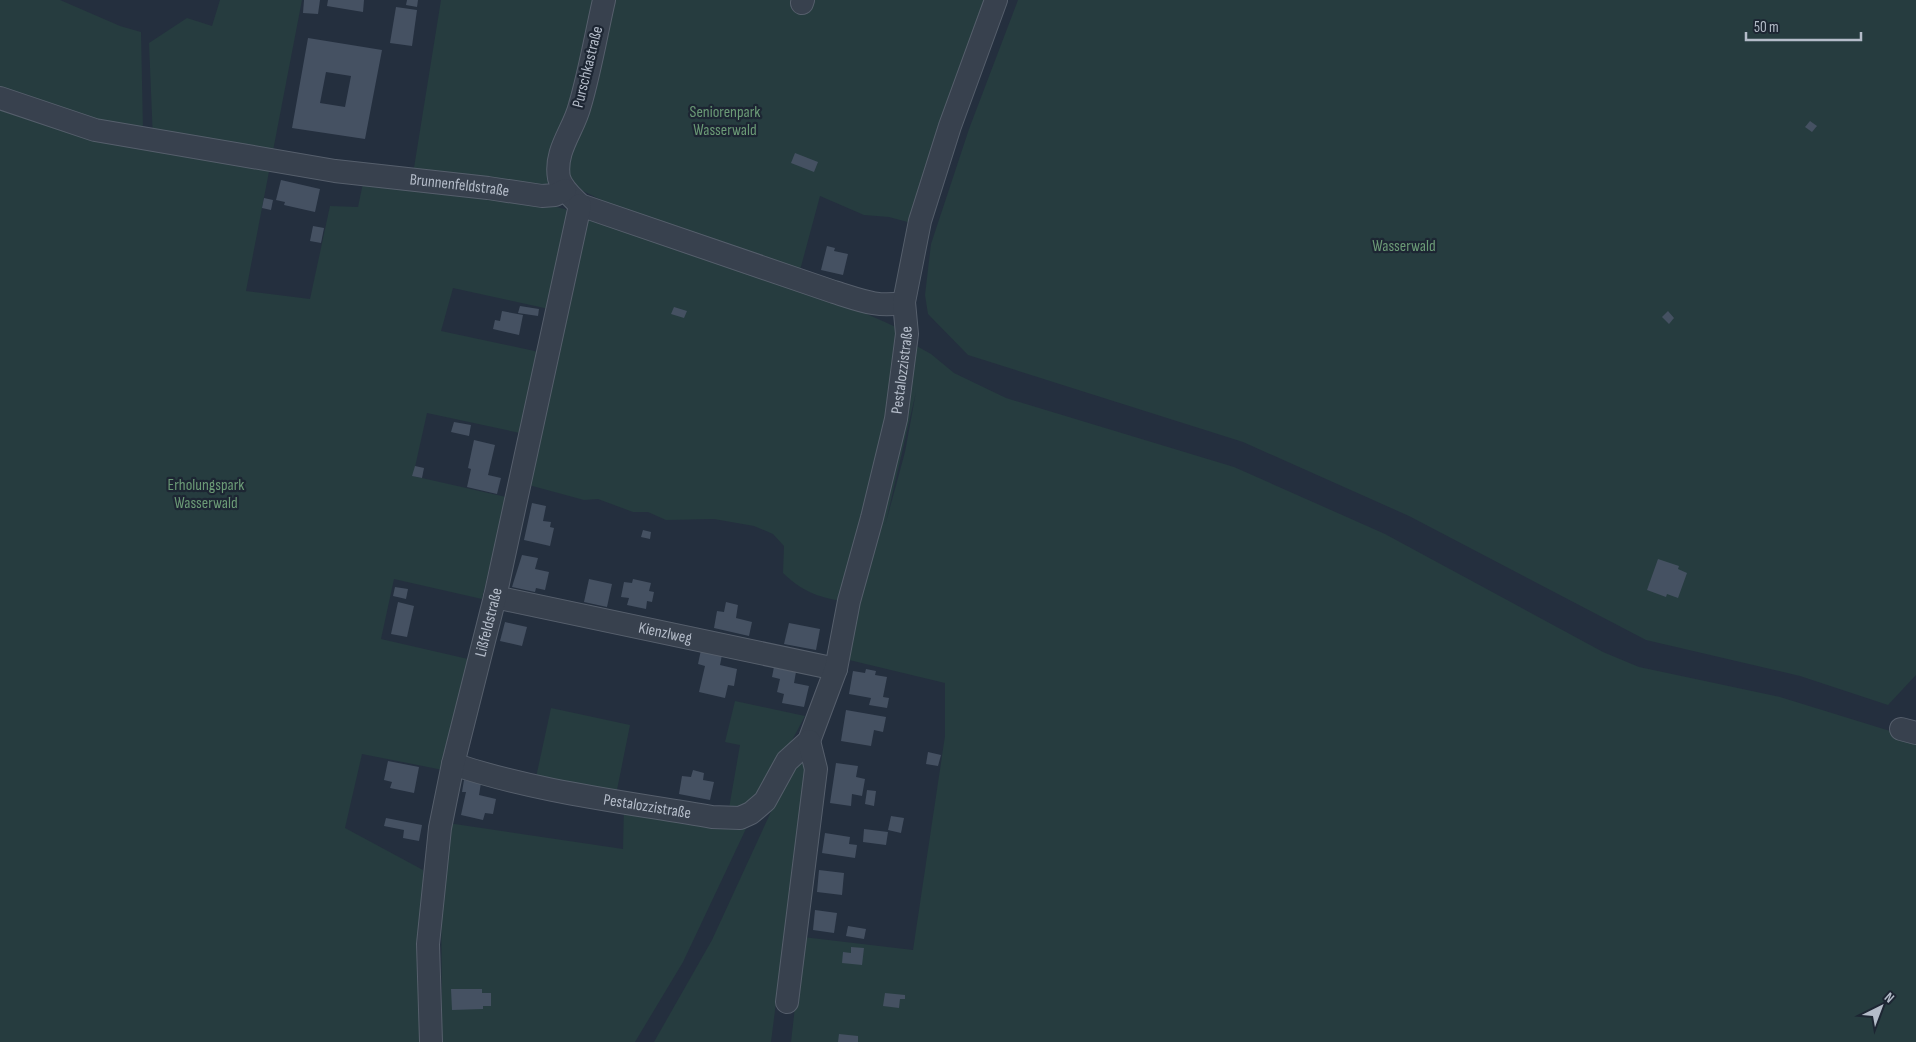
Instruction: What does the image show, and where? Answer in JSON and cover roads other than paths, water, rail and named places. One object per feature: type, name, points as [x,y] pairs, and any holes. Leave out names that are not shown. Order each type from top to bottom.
[{"type":"street","name":"Purschkastraße","points":[[572,197],[560,179],[558,162],[561,148],[580,107],[604,0]]},
{"type":"street","name":"Pestalozzistraße","points":[[453,764],[491,777],[541,787],[712,817],[740,818],[751,813],[765,800],[787,761],[809,742],[836,669],[849,601],[872,518],[896,419],[907,334],[904,302],[920,222],[930,186],[996,0]]},
{"type":"street","name":"Brunnenfeldstraße","points":[[0,98],[95,130],[335,171],[542,196],[572,197]]},
{"type":"street","points":[[572,197],[873,304],[893,305],[904,302]]},
{"type":"street","name":"Lißfeldstraße","points":[[430,1042],[428,944],[433,875],[440,828],[453,764],[495,597],[572,197]]},
{"type":"street","name":"Kienzlweg","points":[[495,597],[836,669]]},
{"type":"street","points":[[787,1002],[816,770],[809,742]]},
{"type":"park label","name":"Seniorenpark Wasserwald","points":[[725,121]]},
{"type":"park label","name":"Wasserwald","points":[[1404,246]]},
{"type":"park label","name":"Erholungspark Wasserwald","points":[[206,494]]}]
